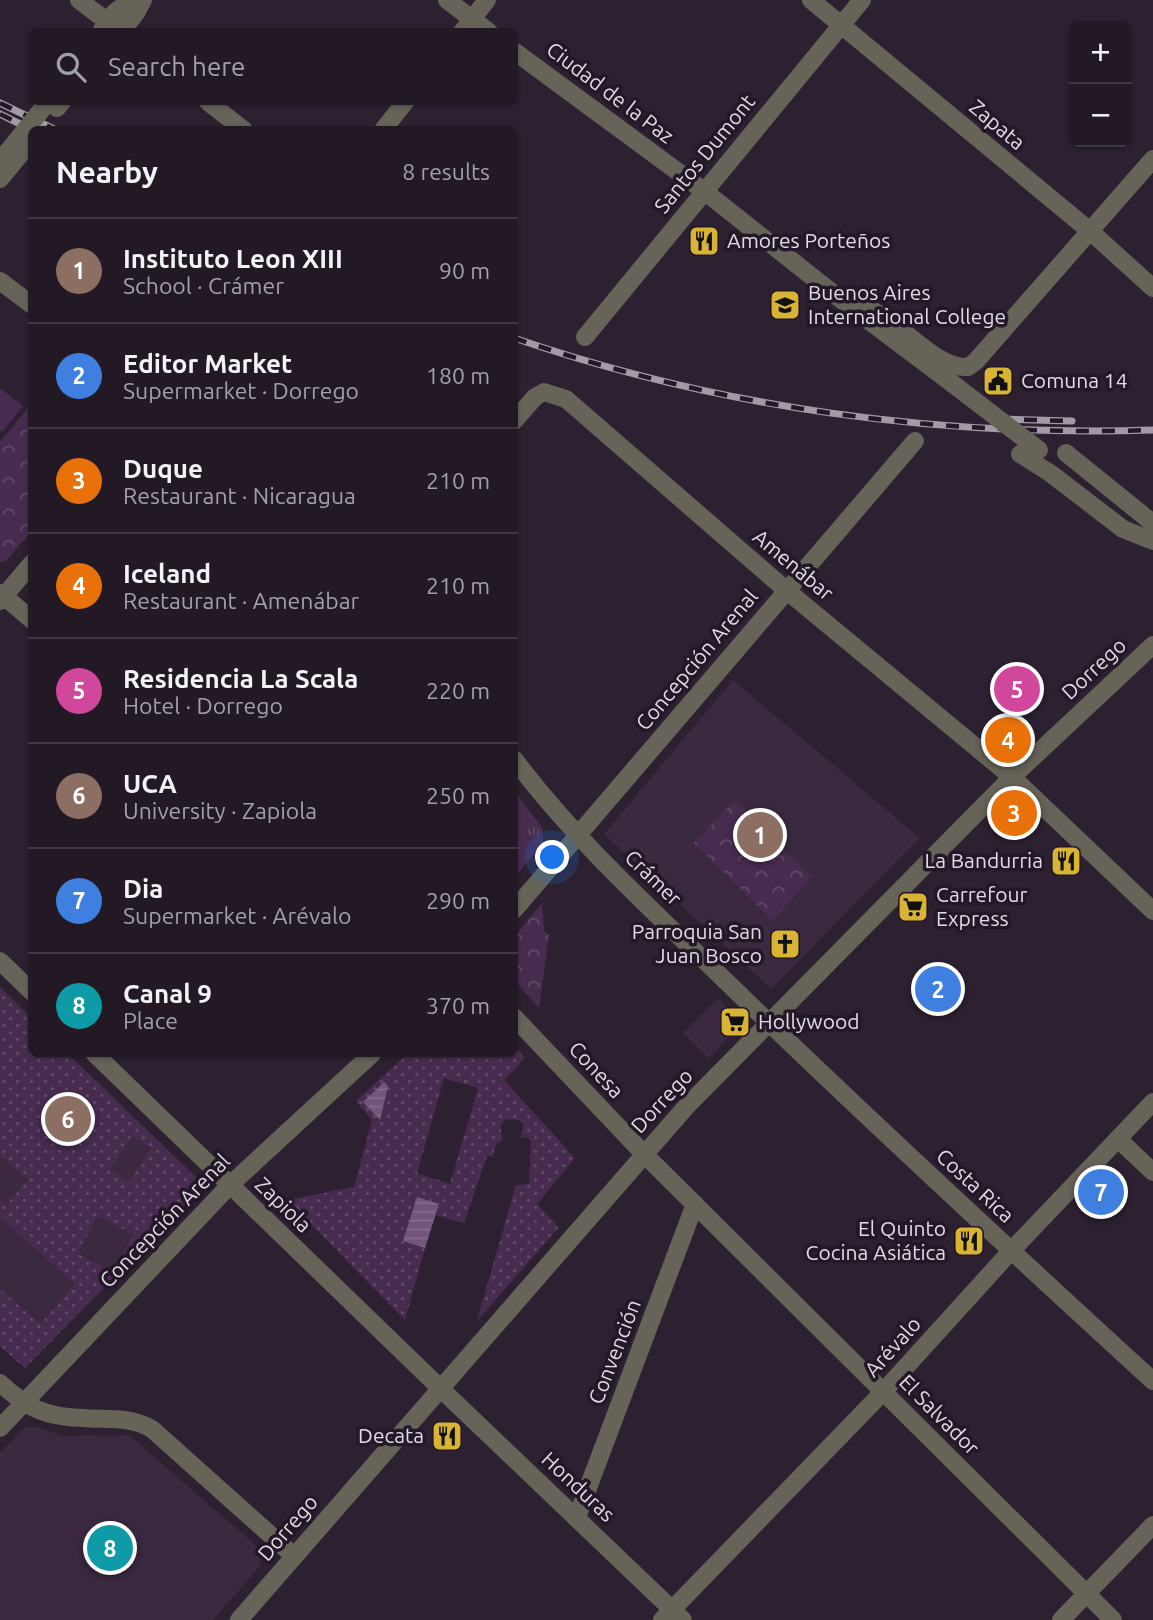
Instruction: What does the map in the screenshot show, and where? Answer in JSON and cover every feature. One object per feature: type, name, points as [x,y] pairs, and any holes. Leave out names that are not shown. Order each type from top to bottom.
[{"type":"street","points":[[79,0],[112,28]]},
{"type":"street","points":[[114,28],[114,13],[131,0]]},
{"type":"street","points":[[117,28],[136,13],[143,0]]},
{"type":"street","points":[[447,0],[467,25],[488,0]]},
{"type":"street","name":"Zapata","points":[[811,0],[1090,232],[1153,288]]},
{"type":"street","name":"Santos Dumont","points":[[585,337],[862,0]]},
{"type":"street","name":"Ciudad de la Paz","points":[[518,54],[704,191],[1153,539]]},
{"type":"street","points":[[42,126],[55,105]]},
{"type":"street","points":[[34,126],[55,105]]},
{"type":"street","points":[[212,105],[239,126]]},
{"type":"street","points":[[386,126],[403,105]]},
{"type":"street","points":[[0,161],[28,132]]},
{"type":"street","points":[[0,179],[28,144]]},
{"type":"street","points":[[1090,232],[1153,159]]},
{"type":"street","name":"Ciudad de la Paz","points":[[844,302],[866,306],[882,314],[944,362],[962,368],[968,367],[1090,232]]},
{"type":"street","points":[[0,281],[28,302]]},
{"type":"street","name":"Amenábar","points":[[518,416],[535,397],[544,392],[566,399],[786,590],[1012,777],[1153,911]]},
{"type":"street","name":"Concepción Arenal","points":[[518,905],[915,441]]},
{"type":"street","points":[[1066,453],[1153,526]]},
{"type":"street","name":"Ciudad de la Paz","points":[[1020,454],[1050,472],[1124,529],[1153,539]]},
{"type":"street","points":[[28,567],[1,597],[28,617]]},
{"type":"street","name":"Dorrego","points":[[248,1617],[295,1556],[644,1154],[768,1021],[1012,777],[1153,645]]},
{"type":"street","name":"Crámer","points":[[518,764],[577,836],[768,1021]]},
{"type":"street","points":[[0,961],[28,988]]},
{"type":"street","name":"Conesa","points":[[518,1021],[644,1154]]},
{"type":"street","name":"Costa Rica","points":[[768,1021],[1153,1381]]},
{"type":"street","name":"Zapiola","points":[[98,1057],[440,1388]]},
{"type":"street","name":"Concepción Arenal","points":[[0,1428],[230,1185],[369,1057]]},
{"type":"street","name":"Arévalo","points":[[673,1616],[1153,1102]]},
{"type":"street","points":[[1118,1139],[1153,1172]]},
{"type":"street","name":"El Salvador","points":[[644,1154],[1113,1620]]},
{"type":"street","name":"Convención","points":[[577,1517],[695,1204]]},
{"type":"street","points":[[0,1383],[23,1404],[64,1417],[126,1419],[152,1429],[295,1556]]},
{"type":"street","name":"Honduras","points":[[440,1388],[577,1517],[673,1616]]},
{"type":"street","points":[[1061,1620],[1153,1525]]},
{"type":"shaded area","points":[[733,680],[920,838],[771,989],[604,834]]},
{"type":"shaded area","points":[[0,987],[28,1015],[28,1057],[71,1057],[204,1185],[25,1368],[0,1346]]},
{"type":"shaded area","points":[[718,998],[742,1022],[709,1059],[683,1033]]},
{"type":"shaded area","points":[[384,1082],[388,1086],[380,1120],[363,1102]]},
{"type":"shaded area","points":[[417,1197],[439,1204],[425,1248],[403,1241]]},
{"type":"shaded area","points":[[25,1427],[38,1427],[62,1436],[129,1435],[260,1549],[261,1565],[213,1620],[0,1620],[0,1453]]},
{"type":"green space","points":[[0,388],[23,406],[2,432],[0,431]]},
{"type":"green space","points":[[28,408],[28,535],[6,561],[0,562],[0,442]]},
{"type":"green space","points":[[518,796],[543,829],[543,843],[518,873]]},
{"type":"green space","points":[[735,800],[811,877],[773,921],[694,843]]},
{"type":"green space","points":[[542,903],[544,931],[549,935],[539,1008],[518,984],[518,932]]},
{"type":"green space","points":[[0,987],[28,1015],[28,1057],[71,1057],[204,1185],[25,1368],[0,1346],[0,1289],[40,1324],[75,1284],[0,1217],[0,1199],[7,1204],[28,1180],[0,1156]],"holes":[[[132,1136],[151,1148],[129,1182],[110,1170]],[[97,1216],[133,1234],[113,1272],[78,1254]]]},
{"type":"green space","points":[[518,1050],[525,1058],[504,1080],[575,1158],[537,1204],[559,1227],[477,1321],[516,1185],[529,1184],[531,1142],[528,1138],[521,1137],[524,1124],[519,1120],[506,1119],[500,1126],[503,1140],[496,1144],[493,1156],[487,1156],[464,1223],[436,1215],[439,1204],[403,1241],[425,1248],[405,1320],[287,1200],[354,1187],[372,1120],[356,1101],[404,1057],[518,1057]],"holes":[[[444,1078],[478,1088],[450,1184],[417,1173]]]},
{"type":"railway","points":[[0,103],[48,126]]},
{"type":"railway","points":[[0,114],[28,128]]},
{"type":"railway","points":[[518,339],[670,383],[829,413],[991,428],[1153,430]]},
{"type":"railway","points":[[998,419],[1072,421]]},
{"type":"place","name":"Amores Porteños","points":[[704,241]]},
{"type":"place","name":"Buenos Aires International College","points":[[785,305]]},
{"type":"place","name":"Comuna 14","points":[[998,381]]},
{"type":"place","name":"Residencia La Scala","points":[[1017,689]]},
{"type":"place","name":"Iceland","points":[[1008,740]]},
{"type":"place","name":"Duque","points":[[1014,813]]},
{"type":"place","name":"Instituto Leon XIII","points":[[760,835]]},
{"type":"place","name":"La Bandurria","points":[[1066,861]]},
{"type":"place","name":"Carrefour Express","points":[[913,907]]},
{"type":"place","name":"Parroquia San Juan Bosco","points":[[785,944]]},
{"type":"place","name":"Editor Market","points":[[938,989]]},
{"type":"place","name":"Hollywood","points":[[735,1022]]},
{"type":"place","name":"UCA","points":[[68,1119]]},
{"type":"place","name":"Dia","points":[[1101,1192]]},
{"type":"place","name":"El Quinto Cocina Asiática","points":[[969,1241]]},
{"type":"place","name":"Decata","points":[[447,1436]]},
{"type":"place","name":"Canal 9","points":[[110,1548]]}]
